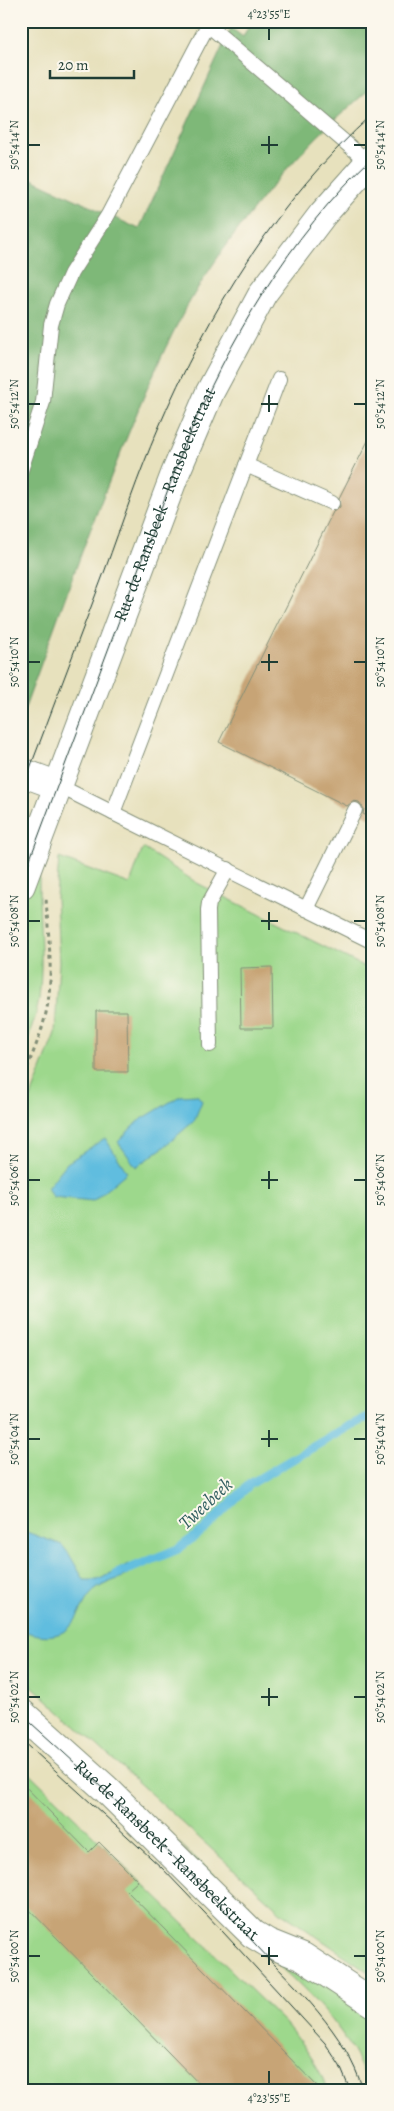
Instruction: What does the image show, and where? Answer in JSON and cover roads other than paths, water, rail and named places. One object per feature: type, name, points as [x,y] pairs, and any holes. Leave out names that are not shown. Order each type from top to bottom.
[{"type":"street","name":"Rue de Ransbeek - Ransbeekstraat","points":[[21,885],[175,474],[220,371],[264,293],[292,253],[370,160]]},
{"type":"street","points":[[21,772],[59,786]]},
{"type":"street","name":"Rue de Ransbeek - Ransbeekstraat","points":[[21,1713],[106,1789],[253,1934],[268,1943],[303,1957],[373,2003]]},
{"type":"lane","points":[[21,470],[44,402],[50,324],[57,304],[71,273],[108,215],[209,23],[370,160]]},
{"type":"lane","points":[[113,813],[279,379]]},
{"type":"lane","points":[[246,465],[332,503]]},
{"type":"lane","points":[[59,786],[373,942]]},
{"type":"lane","points":[[306,908],[355,810]]},
{"type":"lane","points":[[210,1045],[208,910],[209,903],[228,869]]},
{"type":"water","points":[[197,1095],[202,1101],[194,1121],[164,1147],[136,1167],[118,1142],[137,1122],[180,1096]]},
{"type":"water","points":[[105,1138],[127,1172],[93,1201],[53,1197],[47,1188],[67,1163]]},
{"type":"water","points":[[21,1530],[62,1545],[84,1580],[98,1580],[128,1564],[128,1575],[94,1591],[71,1626],[65,1631],[59,1634],[44,1636],[21,1630]]},
{"type":"waterway","name":"Tweebeek","points":[[117,1574],[178,1549],[205,1529],[250,1484],[349,1426],[373,1415]]},
{"type":"tram line","points":[[21,792],[130,499],[158,429],[199,343],[248,260],[276,221],[338,147],[373,114]]},
{"type":"tram line","points":[[21,883],[185,444],[203,405],[242,328],[288,255],[315,220],[373,157]]},
{"type":"tram line","points":[[21,1714],[173,1856],[303,1994],[345,2049],[363,2090]]},
{"type":"tram line","points":[[21,1739],[162,1868],[223,1932],[325,2043],[340,2066],[350,2090]]}]
